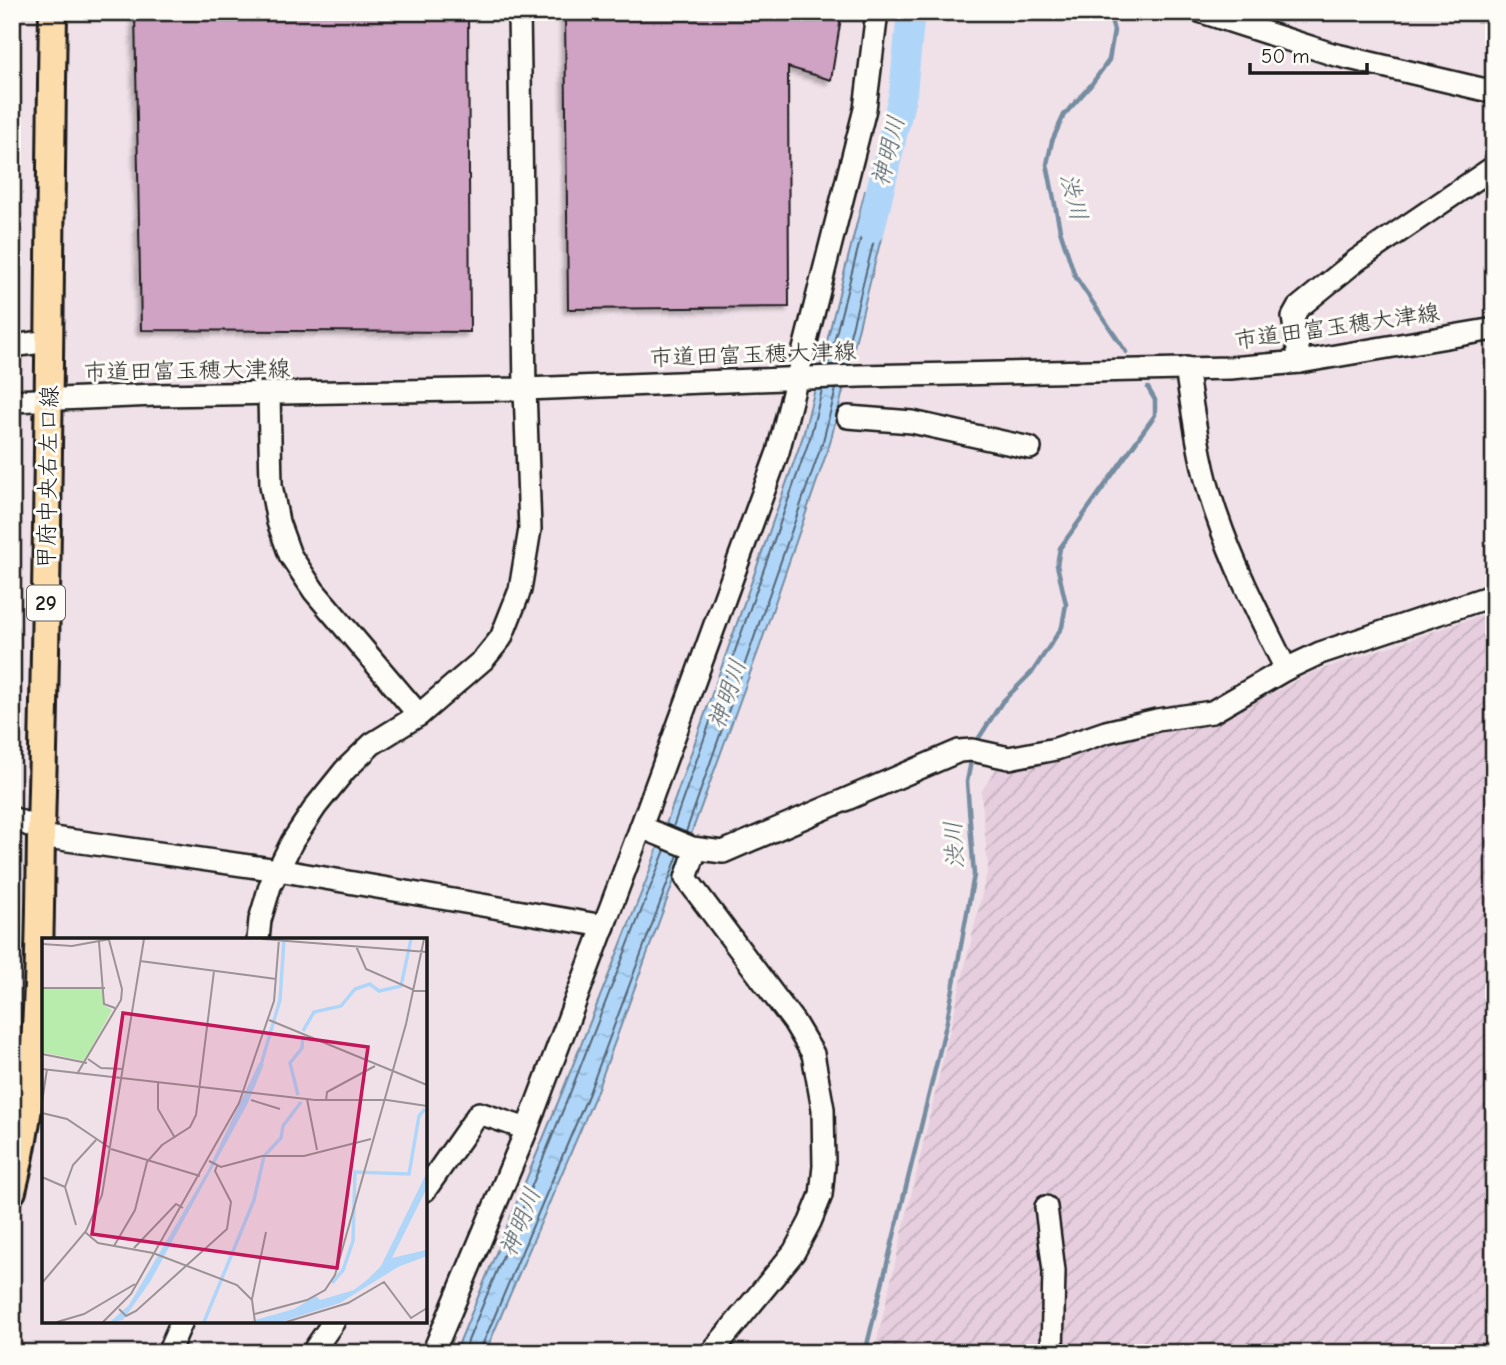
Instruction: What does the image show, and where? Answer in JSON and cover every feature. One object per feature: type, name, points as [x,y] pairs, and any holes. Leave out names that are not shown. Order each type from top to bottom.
[{"type":"main road","name":"甲府中央右左口線","points":[[12,1191],[26,1124],[38,1008],[46,632],[53,12]]},
{"type":"street","points":[[258,938],[260,920],[270,886],[292,842],[345,770],[372,744],[419,715],[484,659],[501,638],[520,590],[530,529],[519,12]]},
{"type":"street","points":[[433,1353],[527,1129],[604,926],[646,829],[778,452],[798,405],[865,109],[877,12]]},
{"type":"street","points":[[1202,12],[1332,54],[1494,92]]},
{"type":"street","points":[[1300,362],[1293,317],[1298,308],[1357,260],[1494,167]]},
{"type":"street","name":"市道田富玉穂大津線","points":[[12,401],[1185,369],[1300,362],[1494,329]]},
{"type":"street","points":[[12,346],[49,341]]},
{"type":"street","points":[[1185,369],[1198,443],[1216,514],[1247,591],[1286,669]]},
{"type":"street","points":[[269,395],[271,485],[278,522],[290,555],[314,591],[419,715]]},
{"type":"street","points":[[848,417],[912,422],[1030,447]]},
{"type":"street","points":[[646,829],[694,848],[723,852],[959,751],[972,750],[1009,758],[1056,749],[1119,729],[1212,712],[1286,669],[1320,653],[1494,595]]},
{"type":"street","points":[[12,818],[41,833],[278,870],[604,926]]},
{"type":"street","points":[[694,848],[686,878],[794,1022],[813,1054],[822,1109],[824,1166],[821,1195],[794,1252],[711,1353]]},
{"type":"street","points":[[427,1187],[479,1113],[527,1129]]},
{"type":"street","points":[[1046,1207],[1054,1271],[1052,1353]]},
{"type":"street","points":[[168,1353],[181,1323]]},
{"type":"street","points":[[312,1353],[333,1323]]},
{"type":"shaded area","points":[[1494,611],[1494,1353],[874,1353],[988,868],[981,792],[997,767],[1041,764],[1129,739],[1220,720],[1311,673]]},
{"type":"water","points":[[865,191],[892,194],[830,443],[760,646],[595,1096],[485,1353],[455,1353],[646,881],[803,436]]},
{"type":"building","points":[[135,12],[468,12],[470,332],[141,330]]},
{"type":"building","points":[[565,12],[842,12],[831,80],[788,67],[789,307],[568,309]]},
{"type":"waterway","name":"神明川","points":[[871,229],[903,93],[911,12]]},
{"type":"waterway","name":"渋川","points":[[1109,12],[1114,31],[1109,60],[1064,115],[1052,141],[1047,164],[1060,230],[1075,276],[1126,352]]},
{"type":"waterway","name":"渋川","points":[[975,744],[1002,702],[1033,671],[1062,627],[1066,604],[1057,565],[1060,548],[1155,415],[1155,400],[1148,388]]},
{"type":"waterway","name":"渋川","points":[[865,1353],[947,1021],[974,875],[967,782],[972,756]]}]
